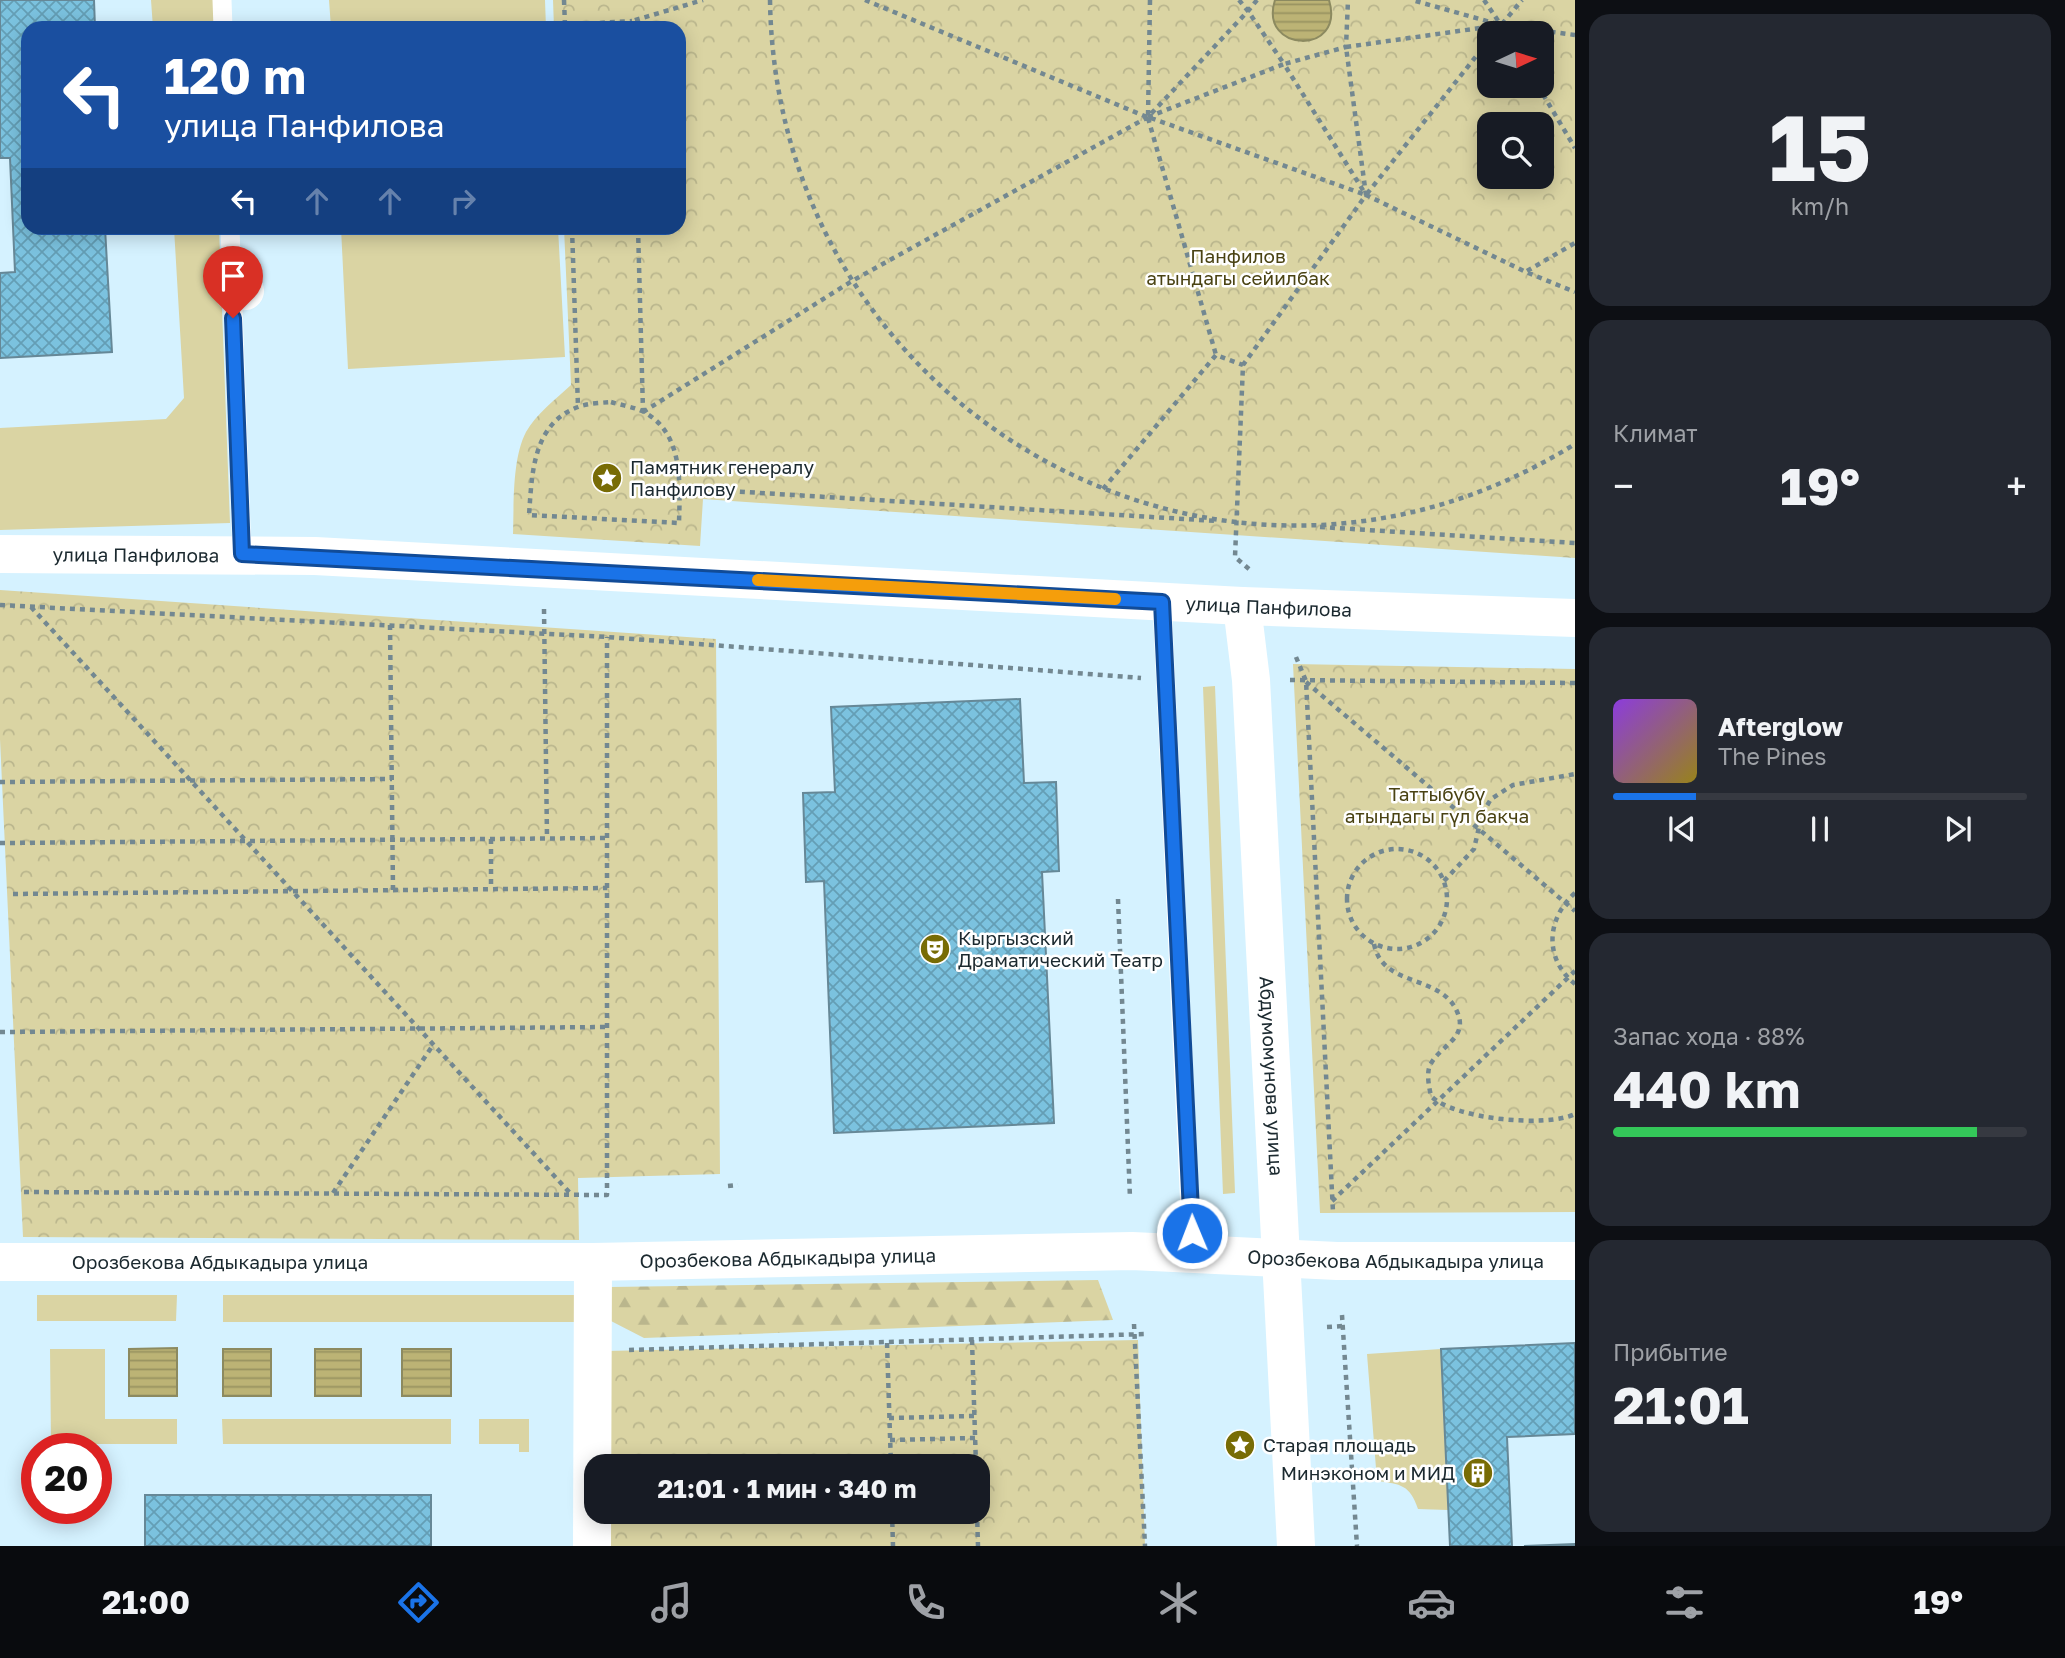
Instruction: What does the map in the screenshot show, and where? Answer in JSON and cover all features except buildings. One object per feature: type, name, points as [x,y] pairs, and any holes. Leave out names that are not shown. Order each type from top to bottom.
[{"type":"street","name":"улица Панфилова","points":[[0,554],[242,554],[1162,602],[1249,590],[1575,618]]},
{"type":"street","name":"Абдумомунова улица","points":[[1249,590],[1251,680],[1296,1546]]},
{"type":"street","name":"Орозбекова Абдыкадыра улица","points":[[0,1262],[593,1262],[1118,1251],[1280,1259],[1575,1261]]},
{"type":"street","points":[[592,1546],[593,1262]]},
{"type":"lane","points":[[222,0],[223,21]]},
{"type":"lane","points":[[231,235],[239,292],[242,554]]},
{"type":"lane","points":[[1162,602],[1192,1254]]},
{"type":"path","points":[[564,0],[565,21]]},
{"type":"path","points":[[632,21],[703,0]]},
{"type":"path","points":[[770,0],[776,86],[788,137],[805,187],[825,236],[852,281],[884,326],[920,368],[961,405],[1017,445],[1053,466],[1103,489],[1169,510],[1238,523]]},
{"type":"path","points":[[865,0],[1148,117],[1366,195],[1526,272],[1575,292]]},
{"type":"path","points":[[1150,0],[1148,117],[1216,355]]},
{"type":"path","points":[[1240,0],[1284,64],[1366,195]]},
{"type":"path","points":[[1148,117],[1257,0]]},
{"type":"path","points":[[1348,0],[1346,47],[1366,195]]},
{"type":"path","points":[[1412,0],[1487,21]]},
{"type":"path","points":[[1484,0],[1498,21]]},
{"type":"path","points":[[1504,21],[1522,0]]},
{"type":"path","points":[[643,412],[852,281],[1148,117],[1284,64],[1346,47],[1477,28]]},
{"type":"path","points":[[1554,33],[1575,36]]},
{"type":"path","points":[[1249,590],[1235,557],[1243,365],[1366,195],[1477,55]]},
{"type":"path","points":[[1545,98],[1575,148]]},
{"type":"path","points":[[572,235],[578,407]]},
{"type":"path","points":[[638,235],[643,412]]},
{"type":"path","points":[[1526,272],[1575,243]]},
{"type":"path","points":[[1103,489],[1216,355]]},
{"type":"path","points":[[1216,355],[1243,365]]},
{"type":"path","points":[[611,402],[643,412],[664,429],[676,450],[680,488],[679,523],[529,515],[536,450],[555,422],[578,407],[611,402]]},
{"type":"path","points":[[1301,526],[1365,521],[1428,508],[1489,489],[1575,444]]},
{"type":"path","points":[[680,488],[1575,543]]},
{"type":"path","points":[[0,604],[607,637],[1145,678]]},
{"type":"path","points":[[31,606],[570,1194]]},
{"type":"path","points":[[544,609],[547,838]]},
{"type":"path","points":[[390,625],[393,890]]},
{"type":"path","points":[[24,1192],[607,1195],[607,637]]},
{"type":"path","points":[[1296,657],[1306,681],[1333,1212]]},
{"type":"path","points":[[1290,680],[1575,683]]},
{"type":"path","points":[[1306,681],[1575,911]]},
{"type":"path","points":[[1444,881],[1474,849],[1482,814],[1491,799],[1513,785],[1574,775]]},
{"type":"path","points":[[0,782],[392,779]]},
{"type":"path","points":[[0,844],[607,838]]},
{"type":"path","points":[[491,839],[491,889]]},
{"type":"path","points":[[1398,848],[1412,851],[1426,858],[1444,881],[1446,911],[1431,937],[1418,945],[1404,950],[1389,949],[1362,936],[1353,924],[1347,895],[1354,874],[1369,857],[1398,848]]},
{"type":"path","points":[[13,894],[607,888]]},
{"type":"path","points":[[1575,893],[1565,902],[1555,920],[1552,941],[1556,961],[1575,984]]},
{"type":"path","points":[[1118,899],[1130,1198]]},
{"type":"path","points":[[1374,944],[1377,958],[1387,969],[1441,992],[1452,1001],[1459,1015],[1461,1027],[1456,1037],[1434,1058],[1429,1069],[1431,1096],[1437,1102],[1476,1114],[1513,1120],[1535,1121],[1575,1116]]},
{"type":"path","points":[[1332,1201],[1575,971]]},
{"type":"path","points":[[0,1032],[607,1027]]},
{"type":"path","points":[[333,1193],[433,1045]]},
{"type":"path","points":[[728,1186],[738,1185]]},
{"type":"path","points":[[1342,1315],[1357,1546]]},
{"type":"path","points":[[1134,1324],[1145,1546]]},
{"type":"path","points":[[1327,1327],[1344,1326]]},
{"type":"path","points":[[629,1350],[1146,1334]]},
{"type":"path","points":[[972,1340],[976,1454]]},
{"type":"path","points":[[887,1343],[891,1454]]},
{"type":"path","points":[[890,1418],[974,1416]]},
{"type":"path","points":[[890,1440],[975,1438]]},
{"type":"path","points":[[892,1524],[893,1546]]},
{"type":"path","points":[[977,1524],[978,1546]]},
{"type":"green space","points":[[151,0],[215,0],[216,21],[152,21]]},
{"type":"green space","points":[[329,0],[545,0],[546,21],[330,21]]},
{"type":"green space","name":"Панфилов атындагы сейилбак","points":[[553,0],[1575,0],[1575,558],[703,499],[700,546],[513,534],[515,482],[521,443],[535,419],[571,385],[564,235],[686,235],[686,21],[554,21]]},
{"type":"green space","points":[[174,235],[219,235],[230,523],[0,530],[0,428],[166,419],[184,398]]},
{"type":"green space","points":[[341,235],[558,235],[565,357],[348,369]]},
{"type":"green space","points":[[0,590],[716,639],[720,1174],[578,1178],[579,1240],[23,1237],[0,739]]},
{"type":"green space","name":"Таттыбүбү атындагы гүл бакча","points":[[1293,664],[1575,669],[1575,1212],[1320,1213]]},
{"type":"green space","points":[[1215,686],[1235,1193],[1223,1194],[1203,687]]},
{"type":"green space","points":[[1098,1280],[1113,1320],[644,1338],[611,1321],[611,1287]]},
{"type":"green space","points":[[37,1295],[177,1295],[176,1321],[37,1321]]},
{"type":"green space","points":[[223,1295],[578,1295],[578,1322],[223,1322]]},
{"type":"green space","points":[[1138,1340],[1145,1546],[609,1546],[608,1524],[990,1524],[990,1454],[607,1454],[605,1351]]},
{"type":"green space","points":[[50,1349],[105,1349],[105,1419],[177,1419],[177,1444],[112,1444],[112,1433],[51,1433]]},
{"type":"green space","points":[[1441,1349],[1448,1510],[1418,1509],[1412,1495],[1404,1487],[1377,1481],[1367,1354]]},
{"type":"green space","points":[[222,1419],[451,1419],[451,1444],[223,1444]]},
{"type":"green space","points":[[479,1419],[529,1419],[529,1452],[519,1452],[519,1444],[479,1444]]},
{"type":"shaded area","points":[[1275,0],[1329,0],[1331,18],[1325,31],[1315,39],[1302,41],[1289,38],[1279,30],[1273,18]]},
{"type":"shaded area","points":[[177,1348],[177,1396],[129,1396],[129,1349]]},
{"type":"shaded area","points":[[223,1349],[271,1349],[271,1396],[223,1396]]},
{"type":"shaded area","points":[[315,1349],[361,1349],[361,1396],[315,1396]]},
{"type":"shaded area","points":[[402,1349],[451,1349],[451,1396],[402,1396]]},
{"type":"slow traffic","points":[[758,580],[1115,599]]},
{"type":"place","name":"Памятник генералу Панфилову","points":[[607,478]]},
{"type":"place","name":"Кыргызский Драматический Театр","points":[[935,949]]},
{"type":"place","name":"Старая площадь","points":[[1240,1445]]},
{"type":"place","name":"Минэконом и МИД","points":[[1478,1473]]},
{"type":"route","points":[[233,318],[242,554],[1162,602],[1192,1233]]}]
